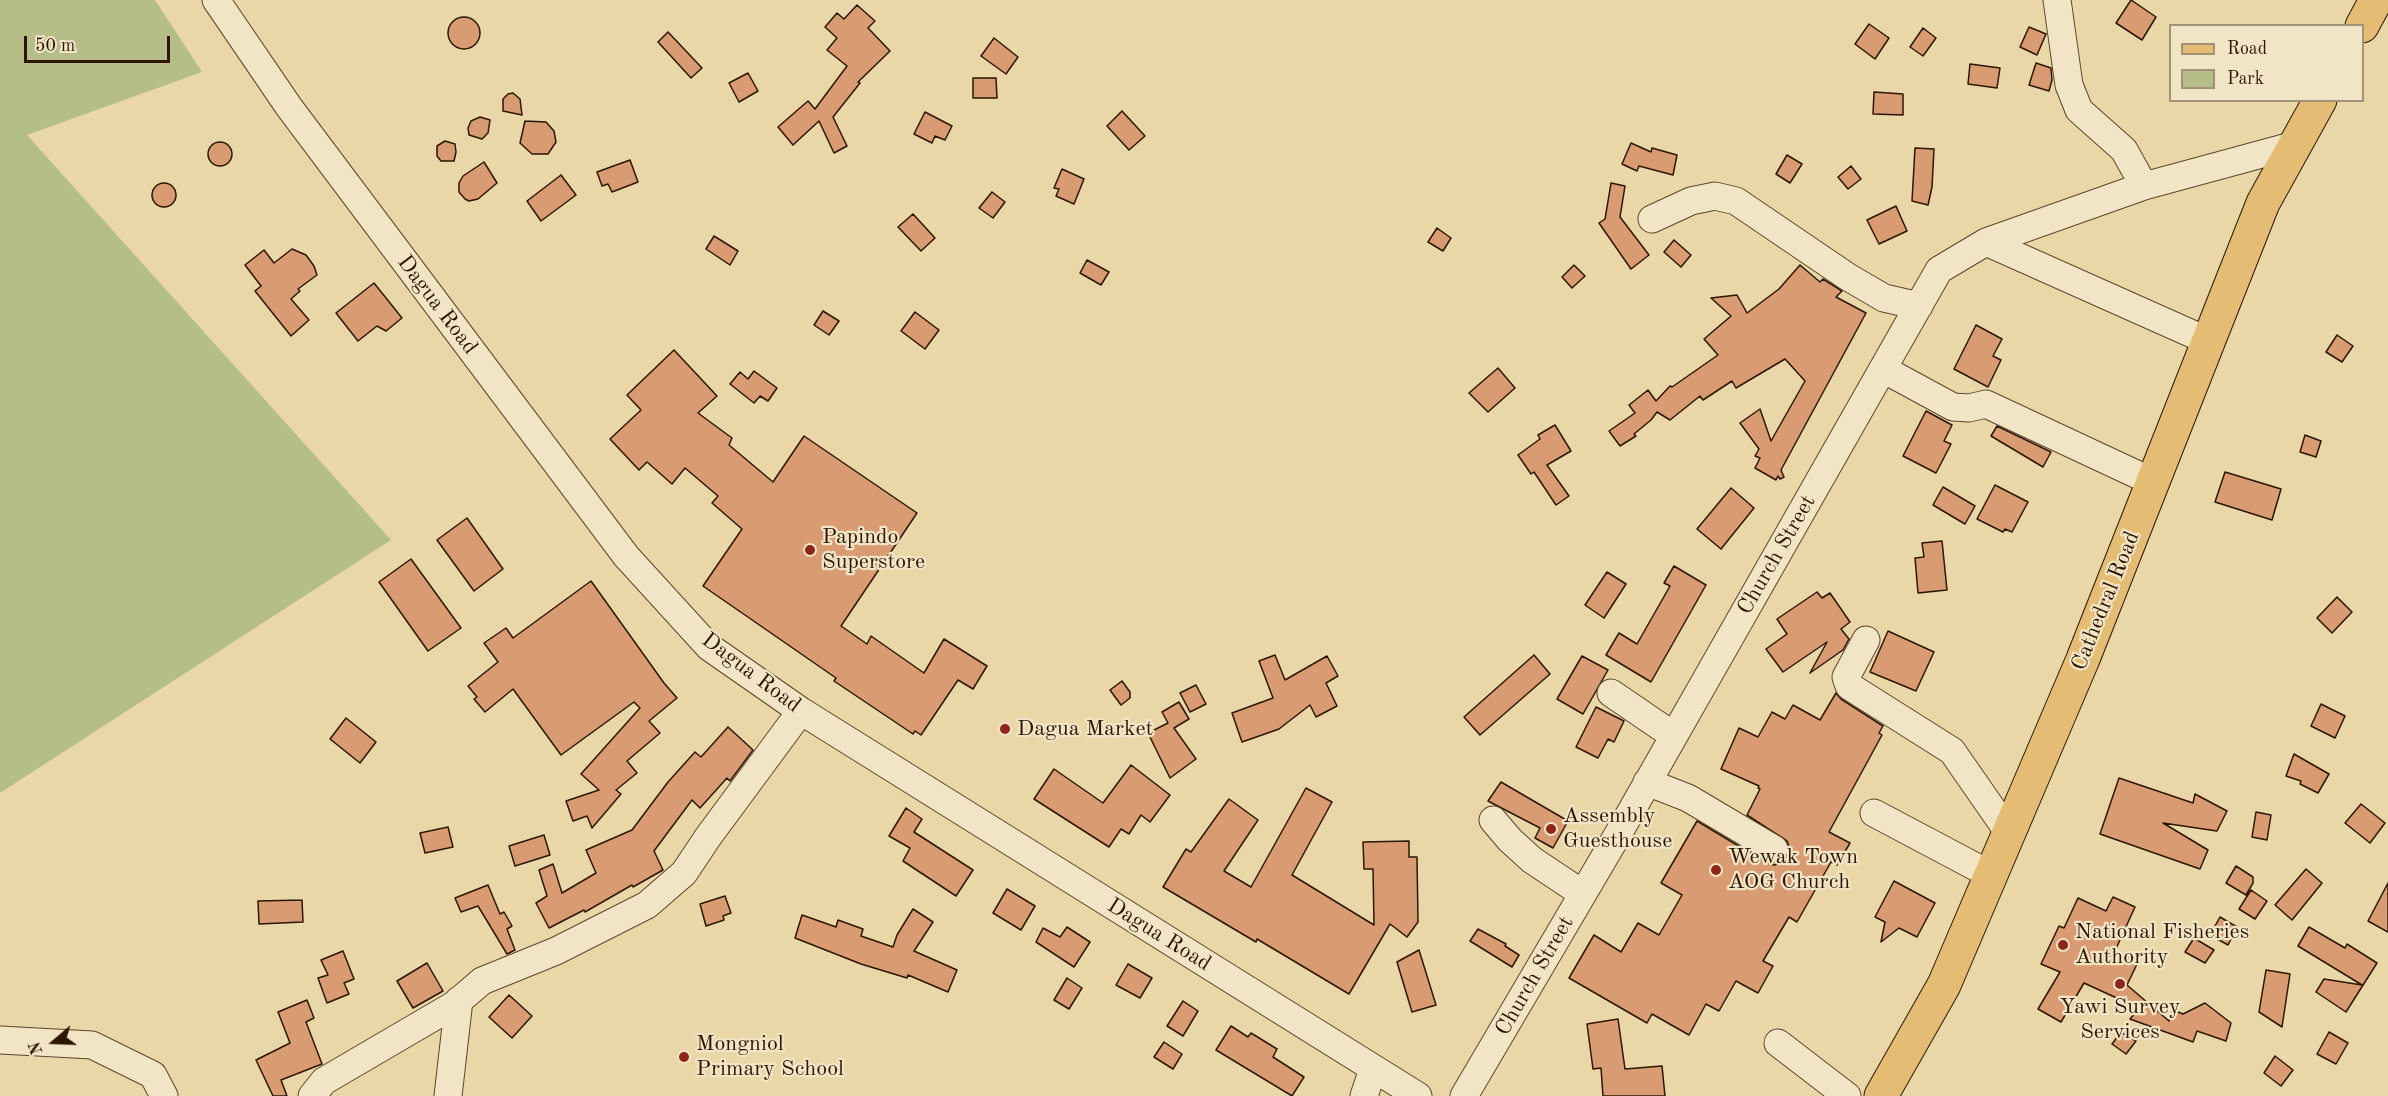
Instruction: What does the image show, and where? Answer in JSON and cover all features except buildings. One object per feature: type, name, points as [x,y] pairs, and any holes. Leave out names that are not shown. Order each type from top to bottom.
[{"type":"main road","points":[[2363,24],[2376,0]]},
{"type":"main road","name":"Cathedral Road","points":[[1881,1096],[1944,985],[2083,659],[2263,202],[2319,102]]},
{"type":"street","name":"Dagua Road","points":[[216,0],[290,107],[626,556],[710,647],[801,711],[1418,1096]]},
{"type":"street","points":[[2057,0],[2069,85],[2079,110],[2124,150],[2144,186]]},
{"type":"street","name":"Church Street","points":[[1464,1096],[1674,736],[1939,270],[1986,242],[2144,186],[2295,145]]},
{"type":"street","points":[[1652,219],[1691,201],[1715,196],[1736,201],[1848,278],[1884,298],[1919,306]]},
{"type":"street","points":[[1986,242],[2208,341]]},
{"type":"street","points":[[1883,369],[1953,407],[1969,408],[1986,404],[2153,482]]},
{"type":"street","points":[[1866,640],[1846,677],[1849,686],[1952,751],[2009,833]]},
{"type":"street","points":[[1611,693],[1674,736]]},
{"type":"street","points":[[312,1096],[324,1081],[459,1000],[482,981],[576,940],[647,905],[684,873],[801,711]]},
{"type":"street","points":[[1647,782],[1688,798],[1774,849]]},
{"type":"street","points":[[1874,813],[1991,875]]},
{"type":"street","points":[[1493,820],[1532,860],[1583,894]]},
{"type":"street","points":[[448,1096],[459,1000]]},
{"type":"street","points":[[0,1040],[92,1045],[153,1075],[164,1096]]},
{"type":"street","points":[[1778,1043],[1847,1096]]},
{"type":"street","points":[[1364,1096],[1373,1069]]},
{"type":"green space","points":[[0,0],[155,0],[202,72],[27,135],[391,540],[0,793]]},
{"type":"place","name":"Papindo Superstore","points":[[810,550]]},
{"type":"place","name":"Dagua Market","points":[[1005,729]]},
{"type":"place","name":"Assembly Guesthouse","points":[[1551,829]]},
{"type":"place","name":"Wewak Town AOG Church","points":[[1716,870]]},
{"type":"place","name":"National Fisheries Authority","points":[[2063,945]]},
{"type":"place","name":"Yawi Survey Services","points":[[2120,984]]},
{"type":"place","name":"Mongniol Primary School","points":[[684,1057]]}]
